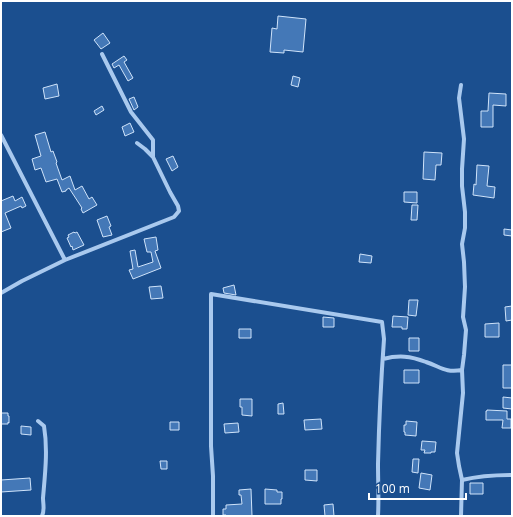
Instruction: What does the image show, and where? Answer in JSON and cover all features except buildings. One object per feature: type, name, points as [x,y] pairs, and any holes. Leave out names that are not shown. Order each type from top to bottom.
[{"type":"street","points":[[102,54],[131,112],[153,140],[153,157]]},
{"type":"street","points":[[461,86],[459,98],[464,139],[462,186],[466,212],[462,244],[465,287],[463,317],[466,330],[462,370],[463,393],[457,453],[462,480],[461,516]]},
{"type":"street","points":[[1,135],[65,260]]},
{"type":"street","points":[[1,293],[65,260],[174,217],[179,211],[178,206],[153,157],[146,149],[137,143]]},
{"type":"street","points":[[213,516],[211,446],[211,294],[382,322],[384,339],[378,457],[378,516]]},
{"type":"street","points":[[383,359],[402,356],[426,362],[441,369],[456,371],[462,370]]},
{"type":"street","points":[[38,421],[44,426],[46,444],[44,510],[42,516]]},
{"type":"street","points":[[462,480],[473,477],[512,475]]}]
